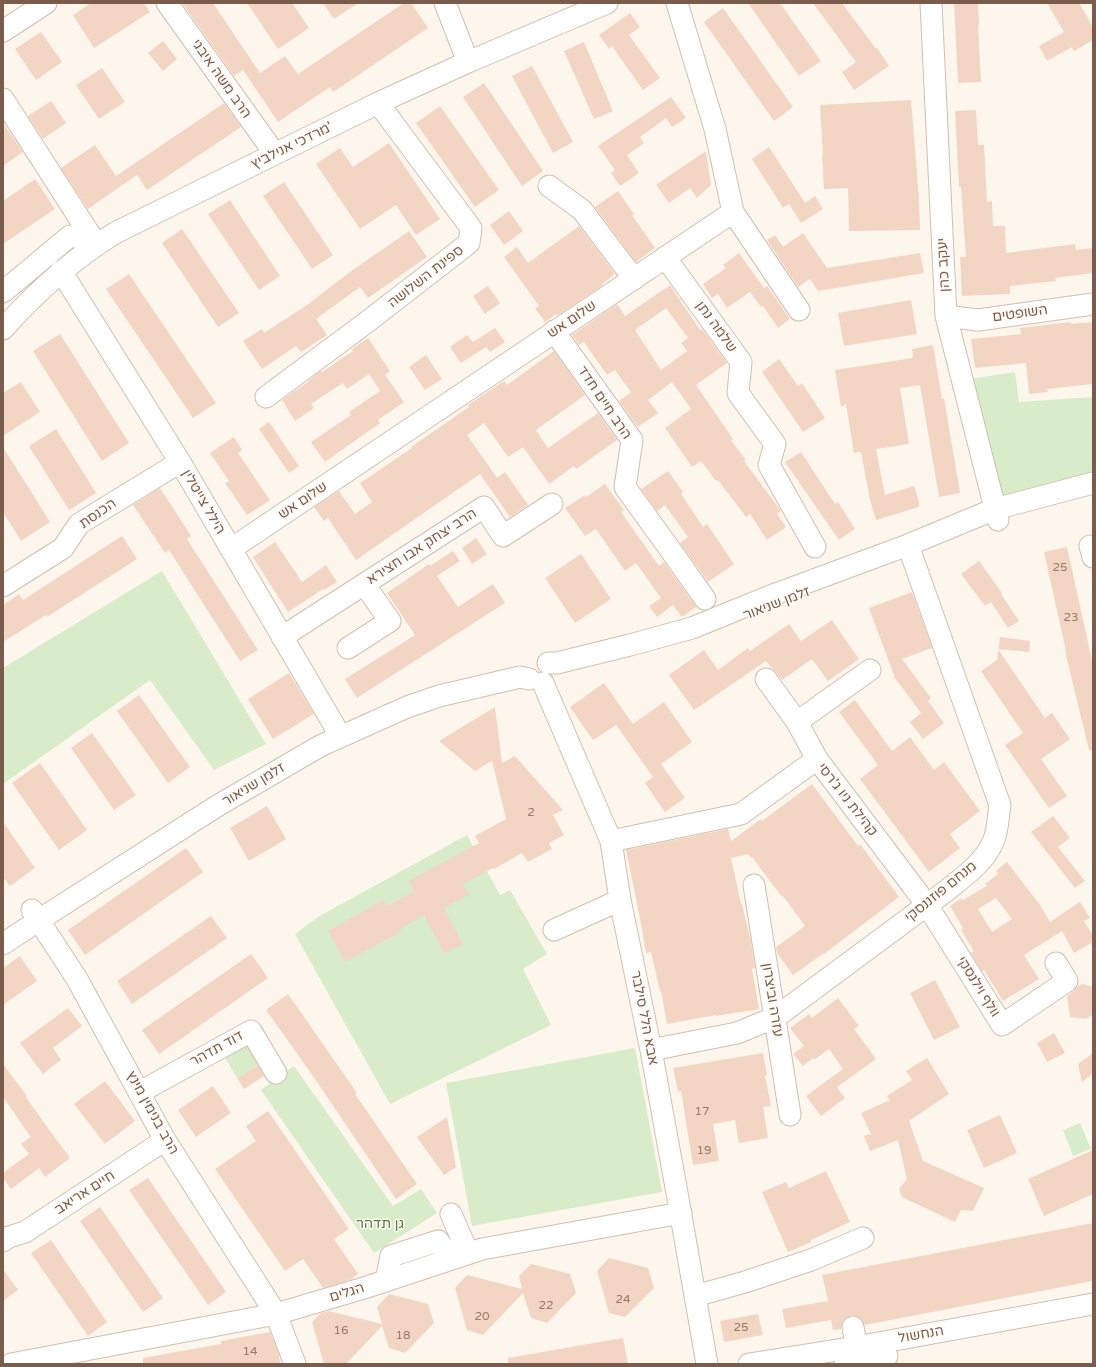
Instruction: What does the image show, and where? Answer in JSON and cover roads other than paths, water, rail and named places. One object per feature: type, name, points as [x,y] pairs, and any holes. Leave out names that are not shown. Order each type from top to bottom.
[{"type":"street","points":[[3,31],[46,3]]},
{"type":"street","name":"הרב משה איבגי","points":[[167,3],[275,154]]},
{"type":"street","points":[[445,3],[468,62]]},
{"type":"street","name":"מרדכי אנילביץ'","points":[[4,324],[61,271],[97,241],[378,103],[468,62],[607,3]]},
{"type":"street","points":[[677,3],[718,139],[733,212],[799,310]]},
{"type":"street","name":"יעקב כהן","points":[[931,3],[946,316],[996,515]]},
{"type":"street","points":[[3,99],[97,241]]},
{"type":"street","name":"ספינת השלושה","points":[[266,398],[368,322],[469,243],[471,228],[378,103]]},
{"type":"street","points":[[549,186],[582,210],[634,279]]},
{"type":"street","name":"שלום אש","points":[[231,549],[733,212]]},
{"type":"street","points":[[3,292],[70,236],[97,241]]},
{"type":"street","name":"שלמה נתן","points":[[665,257],[741,362],[738,393],[776,444],[769,465],[815,547]]},
{"type":"street","name":"הילל צייטלין","points":[[61,271],[180,462],[336,731]]},
{"type":"street","name":"השופטים","points":[[946,316],[978,320],[1093,304]]},
{"type":"street","name":"הרב חיים חדד","points":[[554,331],[632,440],[625,487],[705,599]]},
{"type":"street","name":"הכנסת","points":[[3,586],[63,548],[79,524],[180,462]]},
{"type":"street","points":[[996,515],[1093,483]]},
{"type":"street","points":[[996,515],[1093,497]]},
{"type":"street","name":"הרב יצחק אבו חצירא","points":[[282,637],[484,507],[503,536],[552,504]]},
{"type":"street","name":"זלמן שניאור","points":[[3,930],[35,915],[320,746],[336,731],[439,696],[520,677],[559,670],[699,634],[996,515]]},
{"type":"street","name":"מנחם פוזננסקי","points":[[651,1050],[737,1033],[776,1017],[958,881],[984,857],[993,841],[1000,805],[909,550]]},
{"type":"street","points":[[348,648],[390,621],[364,584]]},
{"type":"street","points":[[797,722],[870,670]]},
{"type":"street","name":"אבא הלל סילבר","points":[[540,673],[611,841],[620,900],[651,1050],[707,1364]]},
{"type":"street","points":[[766,679],[797,722],[817,759]]},
{"type":"street","name":"קהילת ניו ג'רסי","points":[[611,841],[741,814],[817,759],[927,905]]},
{"type":"street","name":"עזרה וביצרון","points":[[754,885],[776,1017],[790,1115]]},
{"type":"street","points":[[554,930],[620,900]]},
{"type":"street","name":"וולף וילנסקי","points":[[927,905],[1002,1025],[1068,981],[1056,963]]},
{"type":"street","name":"זלמן שניאור","points":[[3,944],[35,915]]},
{"type":"street","name":"הרב בנימין מינץ","points":[[35,915],[78,979],[165,1140],[276,1314],[295,1364]]},
{"type":"street","name":"דוד תדהר","points":[[140,1092],[251,1030],[276,1073]]},
{"type":"street","name":"חיים אריאב","points":[[3,1241],[9,1237],[25,1232],[165,1140]]},
{"type":"street","name":"הגלים","points":[[12,1364],[276,1314],[364,1288],[482,1249],[681,1213]]},
{"type":"street","points":[[451,1214],[460,1256]]},
{"type":"street","points":[[695,1296],[745,1282],[811,1260],[863,1238]]},
{"type":"street","name":"הנחשול","points":[[855,1359],[1093,1304]]},
{"type":"street","name":"הנחשול","points":[[749,1364],[855,1359],[1093,1317]]},
{"type":"street","points":[[853,1327],[855,1359]]},
{"type":"park label","name":"גן תדהר","points":[[380,1224]]}]
